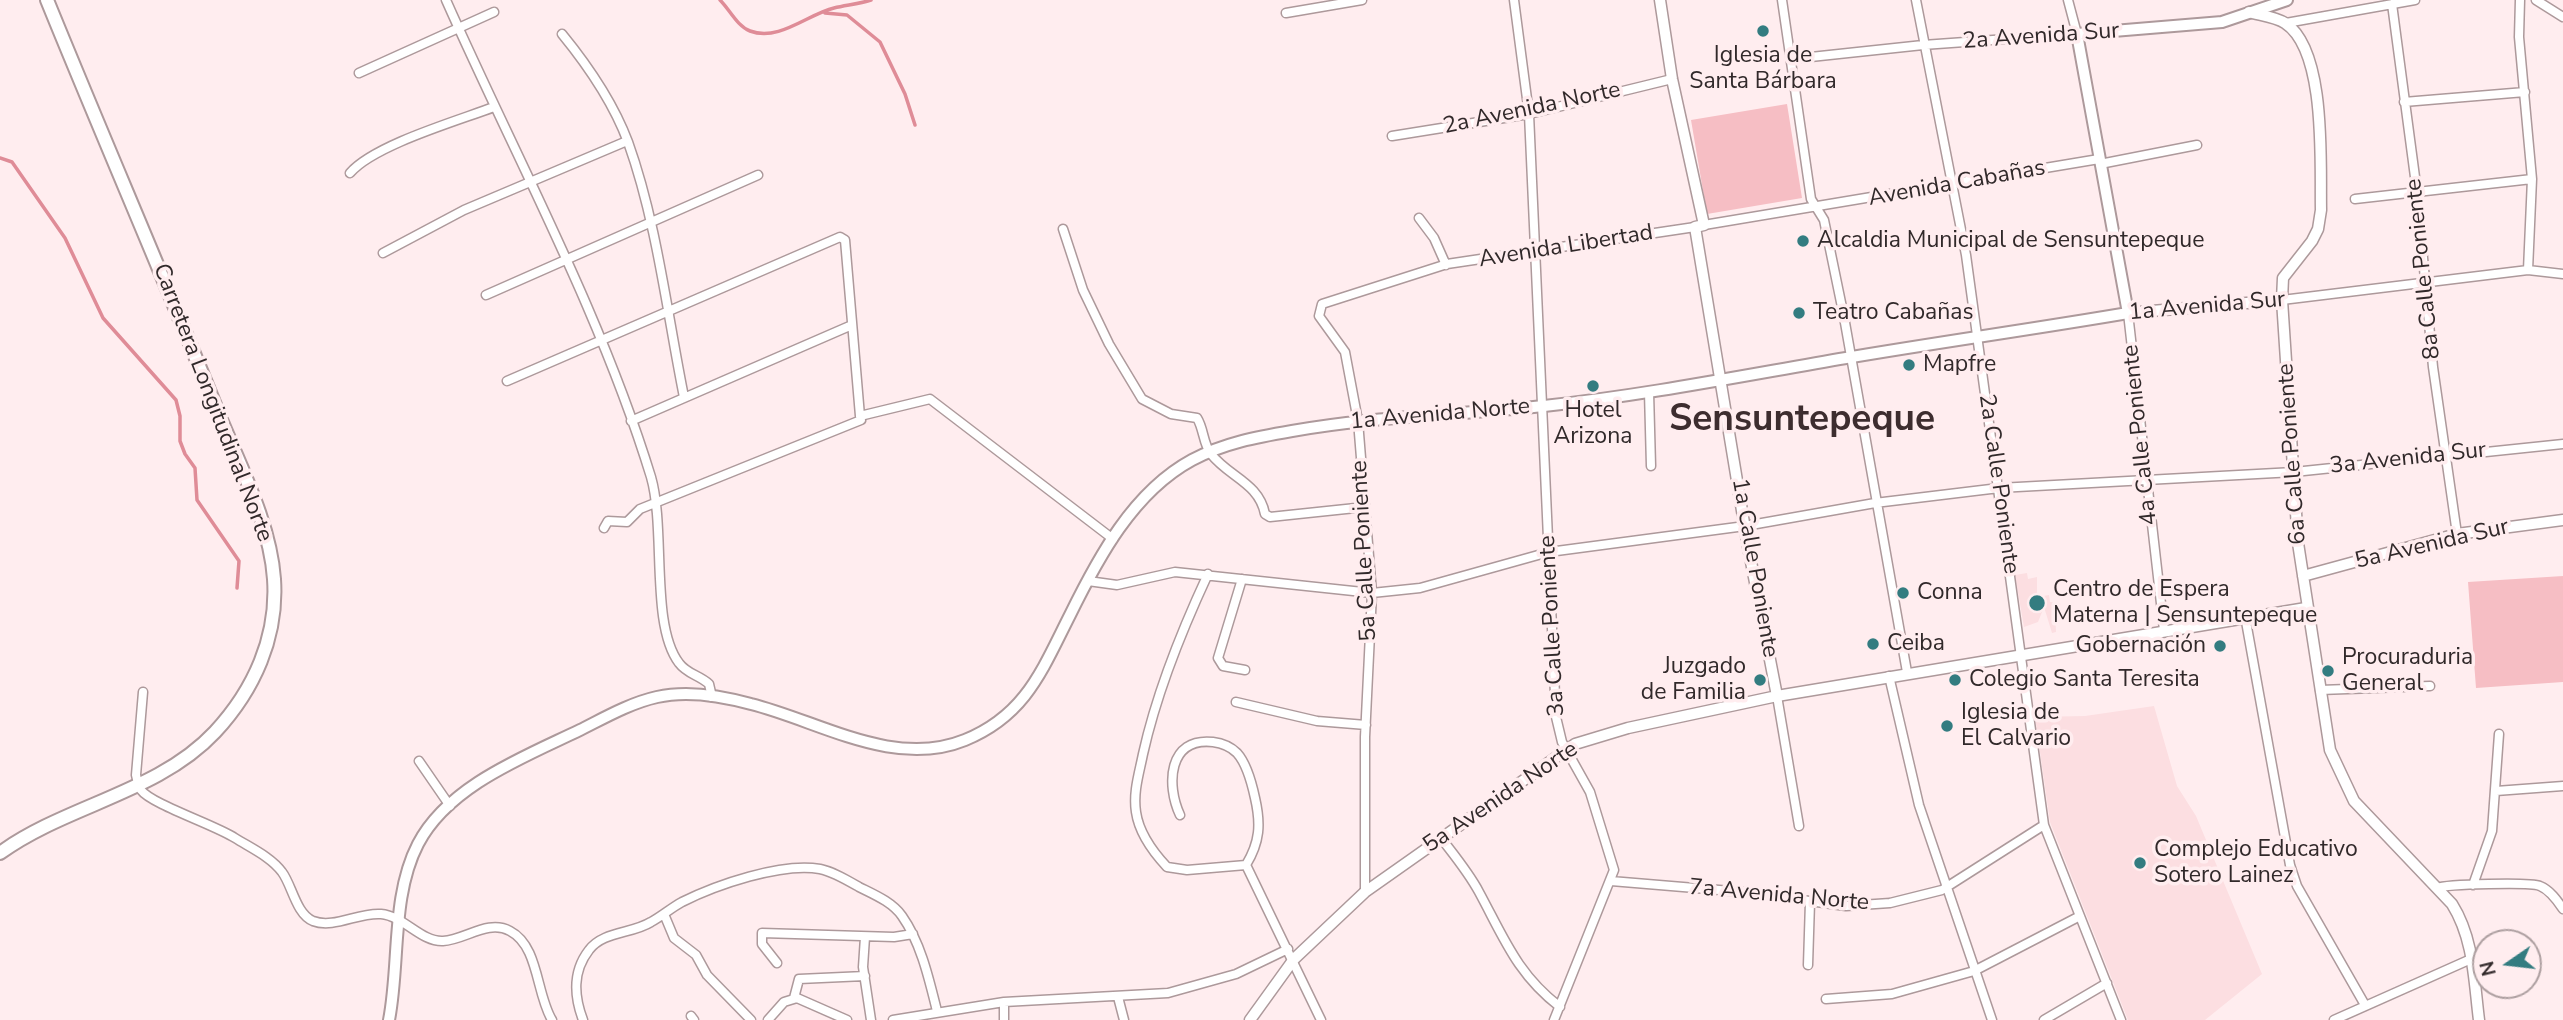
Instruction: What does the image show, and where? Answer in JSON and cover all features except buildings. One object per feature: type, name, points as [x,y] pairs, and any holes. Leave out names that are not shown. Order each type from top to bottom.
[{"type":"main road","name":"Carretera Longitudinal Norte","points":[[0,853],[57,820],[166,770],[201,746],[240,702],[267,645],[274,578],[266,537],[231,447],[147,236],[47,0]]},
{"type":"main road","name":"2a Avenida Sur","points":[[2077,34],[2222,22],[2287,0]]},
{"type":"main road","name":"4a Calle Poniente","points":[[2077,34],[2128,313]]},
{"type":"main road","name":"1a Avenida Sur","points":[[1852,357],[1976,340],[2128,313]]},
{"type":"main road","name":"1a Avenida Norte","points":[[388,1020],[401,920],[413,856],[430,826],[450,806],[501,770],[635,704],[672,695],[712,696],[758,706],[884,745],[923,750],[955,744],[998,723],[1025,698],[1040,676],[1088,580],[1138,505],[1167,475],[1208,452],[1238,441],[1358,421],[1544,406],[1722,381],[1852,357]]},
{"type":"street","points":[[446,0],[600,338],[631,421],[657,503],[662,614],[667,641],[678,663],[709,684],[712,696]]},
{"type":"street","points":[[1286,13],[1362,0]]},
{"type":"street","name":"3a Calle Poniente","points":[[1514,0],[1529,114],[1556,717],[1567,751],[1586,782],[1612,860],[1611,881],[1554,1020]]},
{"type":"street","name":"1a Calle Poniente","points":[[1660,0],[1700,226],[1745,526],[1799,826]]},
{"type":"street","points":[[1782,0],[1814,208],[1824,220],[1852,357],[1875,503],[1907,672],[2306,608]]},
{"type":"street","name":"2a Calle Poniente","points":[[1916,0],[1953,186],[1999,488],[2044,825],[2121,1020]]},
{"type":"street","points":[[2068,0],[2077,34]]},
{"type":"street","points":[[2248,12],[2286,23],[2416,0]]},
{"type":"street","points":[[2520,0],[2518,10],[2532,179],[2528,270]]},
{"type":"street","points":[[2536,0],[2563,17]]},
{"type":"street","name":"8a Calle Poniente","points":[[2392,4],[2417,192],[2424,285],[2457,534]]},
{"type":"street","points":[[359,74],[494,12]]},
{"type":"street","name":"6a Calle Poniente","points":[[2286,23],[2306,52],[2316,78],[2321,210],[2312,241],[2283,278],[2282,300],[2306,608],[2330,750],[2354,801],[2437,888],[2460,917],[2471,959],[2479,1020]]},
{"type":"street","points":[[562,34],[588,65],[627,141],[649,225],[684,397]]},
{"type":"street","name":"2a Avenida Sur","points":[[1792,59],[1923,45],[2077,34]]},
{"type":"street","name":"2a Avenida Norte","points":[[1392,136],[1529,114],[1672,79]]},
{"type":"street","points":[[2404,102],[2525,92]]},
{"type":"street","points":[[349,173],[356,166],[410,139],[494,107]]},
{"type":"street","points":[[383,253],[464,210],[627,141]]},
{"type":"street","name":"Avenida Cabañas","points":[[1814,208],[2197,145]]},
{"type":"street","points":[[486,295],[758,175]]},
{"type":"street","points":[[2355,199],[2532,179]]},
{"type":"street","name":"Avenida Libertad","points":[[1322,304],[1446,265],[1814,208]]},
{"type":"street","points":[[1419,218],[1434,238],[1446,265]]},
{"type":"street","points":[[1063,229],[1083,290],[1109,344],[1142,399],[1164,412],[1197,418],[1208,452],[1224,468],[1257,492],[1265,514],[1270,517],[1364,507]]},
{"type":"street","points":[[507,381],[600,338],[840,237],[845,240],[861,420],[640,509],[627,522],[608,522],[604,528]]},
{"type":"street","name":"1a Avenida Sur","points":[[2128,313],[2424,285],[2528,270],[2563,274]]},
{"type":"street","name":"5a Calle Poniente","points":[[1322,304],[1319,316],[1345,352],[1358,421],[1371,593],[1366,725],[1365,892]]},
{"type":"street","name":"4a Calle Poniente","points":[[2128,313],[2164,630]]},
{"type":"street","points":[[631,421],[852,325]]},
{"type":"street","points":[[1649,392],[1651,466]]},
{"type":"street","points":[[860,416],[930,399],[1113,539]]},
{"type":"street","name":"3a Avenida Sur","points":[[1088,580],[1117,585],[1175,572],[1371,593],[1420,588],[1549,552],[1745,526],[1875,503],[1999,488],[2294,472],[2445,454],[2563,444]]},
{"type":"street","name":"5a Avenida Sur","points":[[2303,576],[2457,534],[2563,520]]},
{"type":"street","points":[[1208,574],[1181,632],[1161,688],[1135,793],[1136,815],[1145,838],[1167,867],[1187,870],[1246,864]]},
{"type":"street","points":[[1242,579],[1218,658],[1223,666],[1245,670]]},
{"type":"street","points":[[2245,616],[2290,864],[2297,886],[2365,1004]]},
{"type":"street","name":"5a Avenida Norte","points":[[893,1020],[1004,1002],[1118,997],[1191,988],[1236,974],[1291,954],[1365,892],[1575,744],[1628,728],[1907,672]]},
{"type":"street","points":[[1889,676],[1906,762],[1945,888],[1992,1020]]},
{"type":"street","points":[[2320,690],[2430,686]]},
{"type":"street","points":[[144,692],[137,783],[146,795],[210,824],[267,859],[281,870],[309,919],[332,922],[379,914],[401,920],[427,937],[443,941],[488,929],[503,928],[516,934],[532,960],[541,998],[552,1020]]},
{"type":"street","points":[[1236,702],[1317,721],[1366,725]]},
{"type":"street","points":[[2473,885],[2488,847],[2496,791],[2499,734]]},
{"type":"street","points":[[1181,815],[1172,798],[1171,783],[1172,769],[1179,755],[1190,744],[1205,741],[1229,747],[1245,766],[1260,823],[1259,839],[1246,864]]},
{"type":"street","points":[[419,761],[450,806]]},
{"type":"street","points":[[2496,791],[2563,786]]},
{"type":"street","name":"7a Avenida Norte","points":[[1611,881],[1743,892],[1846,906],[1890,903],[1945,888],[2044,825]]},
{"type":"street","points":[[1441,838],[1478,889],[1518,965],[1537,989],[1560,1007]]},
{"type":"street","points":[[1246,864],[1321,1020]]},
{"type":"street","points":[[583,1020],[575,988],[581,964],[590,948],[605,938],[644,926],[690,898],[760,874],[808,868],[836,874],[880,897],[898,911],[913,934],[937,1011]]},
{"type":"street","points":[[2437,888],[2456,884],[2535,884],[2550,892],[2563,909]]},
{"type":"street","points":[[1808,965],[1810,902]]},
{"type":"street","points":[[664,914],[674,938],[696,955],[707,975],[751,1020]]},
{"type":"street","points":[[1826,999],[1892,994],[1974,971],[2080,916]]},
{"type":"street","points":[[777,963],[762,944],[762,933],[865,937],[913,934]]},
{"type":"street","points":[[865,937],[865,976],[871,1020]]},
{"type":"street","points":[[1250,1020],[1291,954]]},
{"type":"street","points":[[2334,1020],[2471,959]]},
{"type":"street","points":[[794,998],[799,979],[865,976]]},
{"type":"street","points":[[2044,1020],[2107,983]]},
{"type":"street","points":[[1118,997],[1124,1020]]},
{"type":"street","points":[[768,1020],[784,1002],[794,998],[802,998],[847,1020]]},
{"type":"street","points":[[1004,1002],[1004,1020]]},
{"type":"shaded area","points":[[1787,104],[1802,198],[1707,214],[1691,120]]},
{"type":"shaded area","name":"Centro de Espera Materna | Sensuntepeque","points":[[2027,573],[2028,579],[2037,577],[2037,597],[2049,595],[2050,602],[2060,603],[2061,609],[2055,611],[2056,632],[2052,633],[2044,607],[2038,622],[2024,627],[2015,575]]},
{"type":"shaded area","points":[[2563,576],[2563,682],[2476,688],[2468,582]]},
{"type":"shaded area","name":"Complejo Educativo Sotero Lainez","points":[[2154,706],[2177,786],[2196,816],[2262,974],[2205,1020],[2128,1020],[2050,822],[2035,717],[2085,716]]},
{"type":"waterway","points":[[720,0],[741,25],[750,31],[761,33],[772,33],[824,11],[871,0]]},
{"type":"waterway","points":[[825,13],[847,15],[880,42],[905,94],[915,125]]},
{"type":"waterway","points":[[0,158],[12,162],[65,238],[103,318],[176,400],[180,416],[180,441],[195,468],[197,500],[239,561],[237,588]]},
{"type":"place","name":"Iglesia de Santa Bárbara","points":[[1763,31]]},
{"type":"place","name":"Alcaldia Municipal de Sensuntepeque","points":[[1803,241]]},
{"type":"place","name":"Teatro Cabañas","points":[[1799,313]]},
{"type":"place","name":"Mapfre","points":[[1909,365]]},
{"type":"place","name":"Hotel Arizona","points":[[1593,386]]},
{"type":"place","name":"Conna","points":[[1903,593]]},
{"type":"place","name":"Centro de Espera Materna | Sensuntepeque","points":[[2037,603]]},
{"type":"place","name":"Ceiba","points":[[1873,644]]},
{"type":"place","name":"Gobernación","points":[[2220,646]]},
{"type":"place","name":"Procuraduria General","points":[[2328,671]]},
{"type":"place","name":"Juzgado de Familia","points":[[1760,680]]},
{"type":"place","name":"Colegio Santa Teresita","points":[[1955,680]]},
{"type":"place","name":"Iglesia de El Calvario","points":[[1947,726]]},
{"type":"place","name":"Complejo Educativo Sotero Lainez","points":[[2140,863]]},
{"type":"district","name":"Sensuntepeque","points":[[1802,421]]}]
